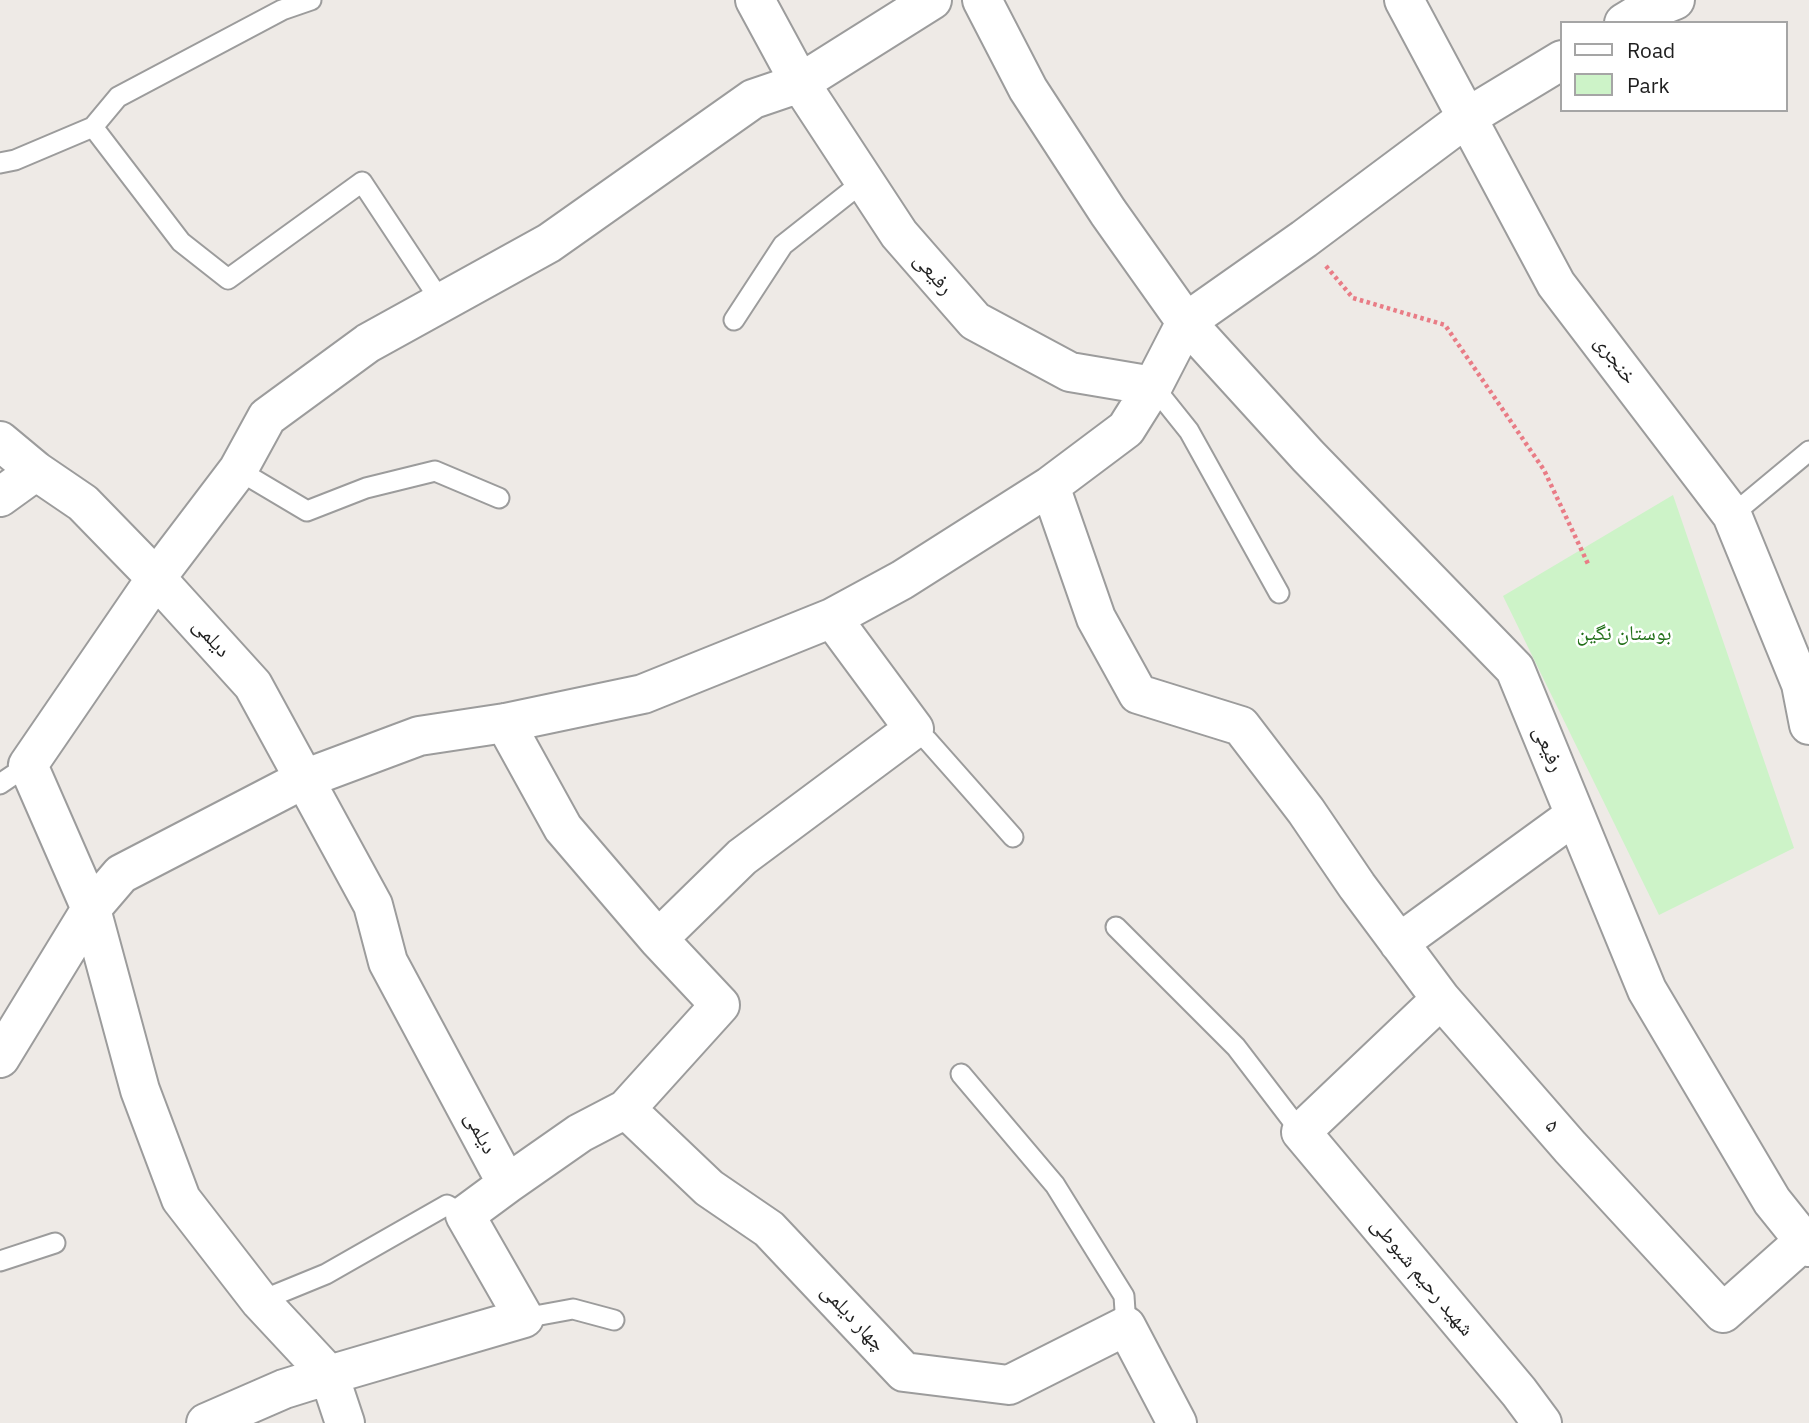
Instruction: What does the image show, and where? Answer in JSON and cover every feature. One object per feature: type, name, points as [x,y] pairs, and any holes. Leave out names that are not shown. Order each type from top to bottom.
[{"type":"street","name":"رفیعی","points":[[755,0],[800,83],[899,234],[975,321],[1070,372],[1153,386]]},
{"type":"street","points":[[345,1423],[329,1375],[260,1301],[181,1199],[140,1090],[91,909],[14,775],[238,470],[267,417],[368,343],[550,243],[753,99],[800,83],[932,0]]},
{"type":"street","name":"رفیعی","points":[[982,0],[1028,89],[1108,212],[1186,322],[1308,456],[1515,668],[1647,990],[1773,1200],[1806,1244]]},
{"type":"street","name":"خنجری","points":[[1404,0],[1556,284],[1732,515],[1801,684],[1809,725]]},
{"type":"street","points":[[1627,21],[1675,0]]},
{"type":"street","points":[[0,1058],[91,909],[121,874],[304,779],[419,736],[505,723],[643,694],[832,618],[902,580],[1050,486],[1126,429],[1153,386],[1186,322],[1304,239],[1466,118],[1560,61]]},
{"type":"street","name":"دیلمی","points":[[0,441],[36,471],[83,503],[253,685],[373,905],[388,962],[507,1184]]},
{"type":"street","points":[[0,497],[36,471]]},
{"type":"street","points":[[1050,486],[1096,618],[1138,694],[1241,726],[1306,811],[1357,886],[1441,999],[1301,1132]]},
{"type":"street","points":[[659,939],[743,857],[914,729],[832,618]]},
{"type":"street","points":[[206,1423],[285,1389],[524,1318],[465,1215],[580,1133],[626,1109],[720,1005],[563,828],[505,723]]},
{"type":"street","points":[[1399,943],[1575,815]]},
{"type":"street","name":"۵","points":[[1441,999],[1570,1147],[1723,1313],[1806,1244]]},
{"type":"street","name":"چهار دیلمی","points":[[626,1109],[709,1188],[769,1229],[904,1371],[1009,1385],[1126,1326]]},
{"type":"street","name":"شهید رحیم شبوطی","points":[[1301,1132],[1542,1423]]},
{"type":"street","points":[[1126,1326],[1177,1423]]},
{"type":"lane","points":[[0,163],[15,160],[93,127],[118,97],[282,10],[311,0]]},
{"type":"lane","points":[[93,127],[181,242],[228,279],[362,182],[442,303]]},
{"type":"lane","points":[[734,320],[783,245],[864,181]]},
{"type":"lane","points":[[1153,386],[1189,431],[1279,593]]},
{"type":"lane","points":[[1732,515],[1809,451]]},
{"type":"lane","points":[[238,470],[307,511],[366,488],[435,471],[499,498]]},
{"type":"lane","points":[[914,729],[928,741],[1013,837]]},
{"type":"lane","points":[[1116,927],[1236,1048],[1301,1132]]},
{"type":"lane","points":[[961,1074],[1055,1185],[1124,1296],[1126,1326]]},
{"type":"lane","points":[[260,1301],[327,1274],[447,1205],[465,1215]]},
{"type":"lane","points":[[0,1261],[55,1243]]},
{"type":"lane","points":[[524,1318],[573,1309],[614,1320]]},
{"type":"path","points":[[1304,239],[1353,298],[1444,325],[1544,470],[1589,566]]},
{"type":"green space","name":"بوستان نگین","points":[[1673,495],[1794,848],[1659,915],[1503,596]]}]
